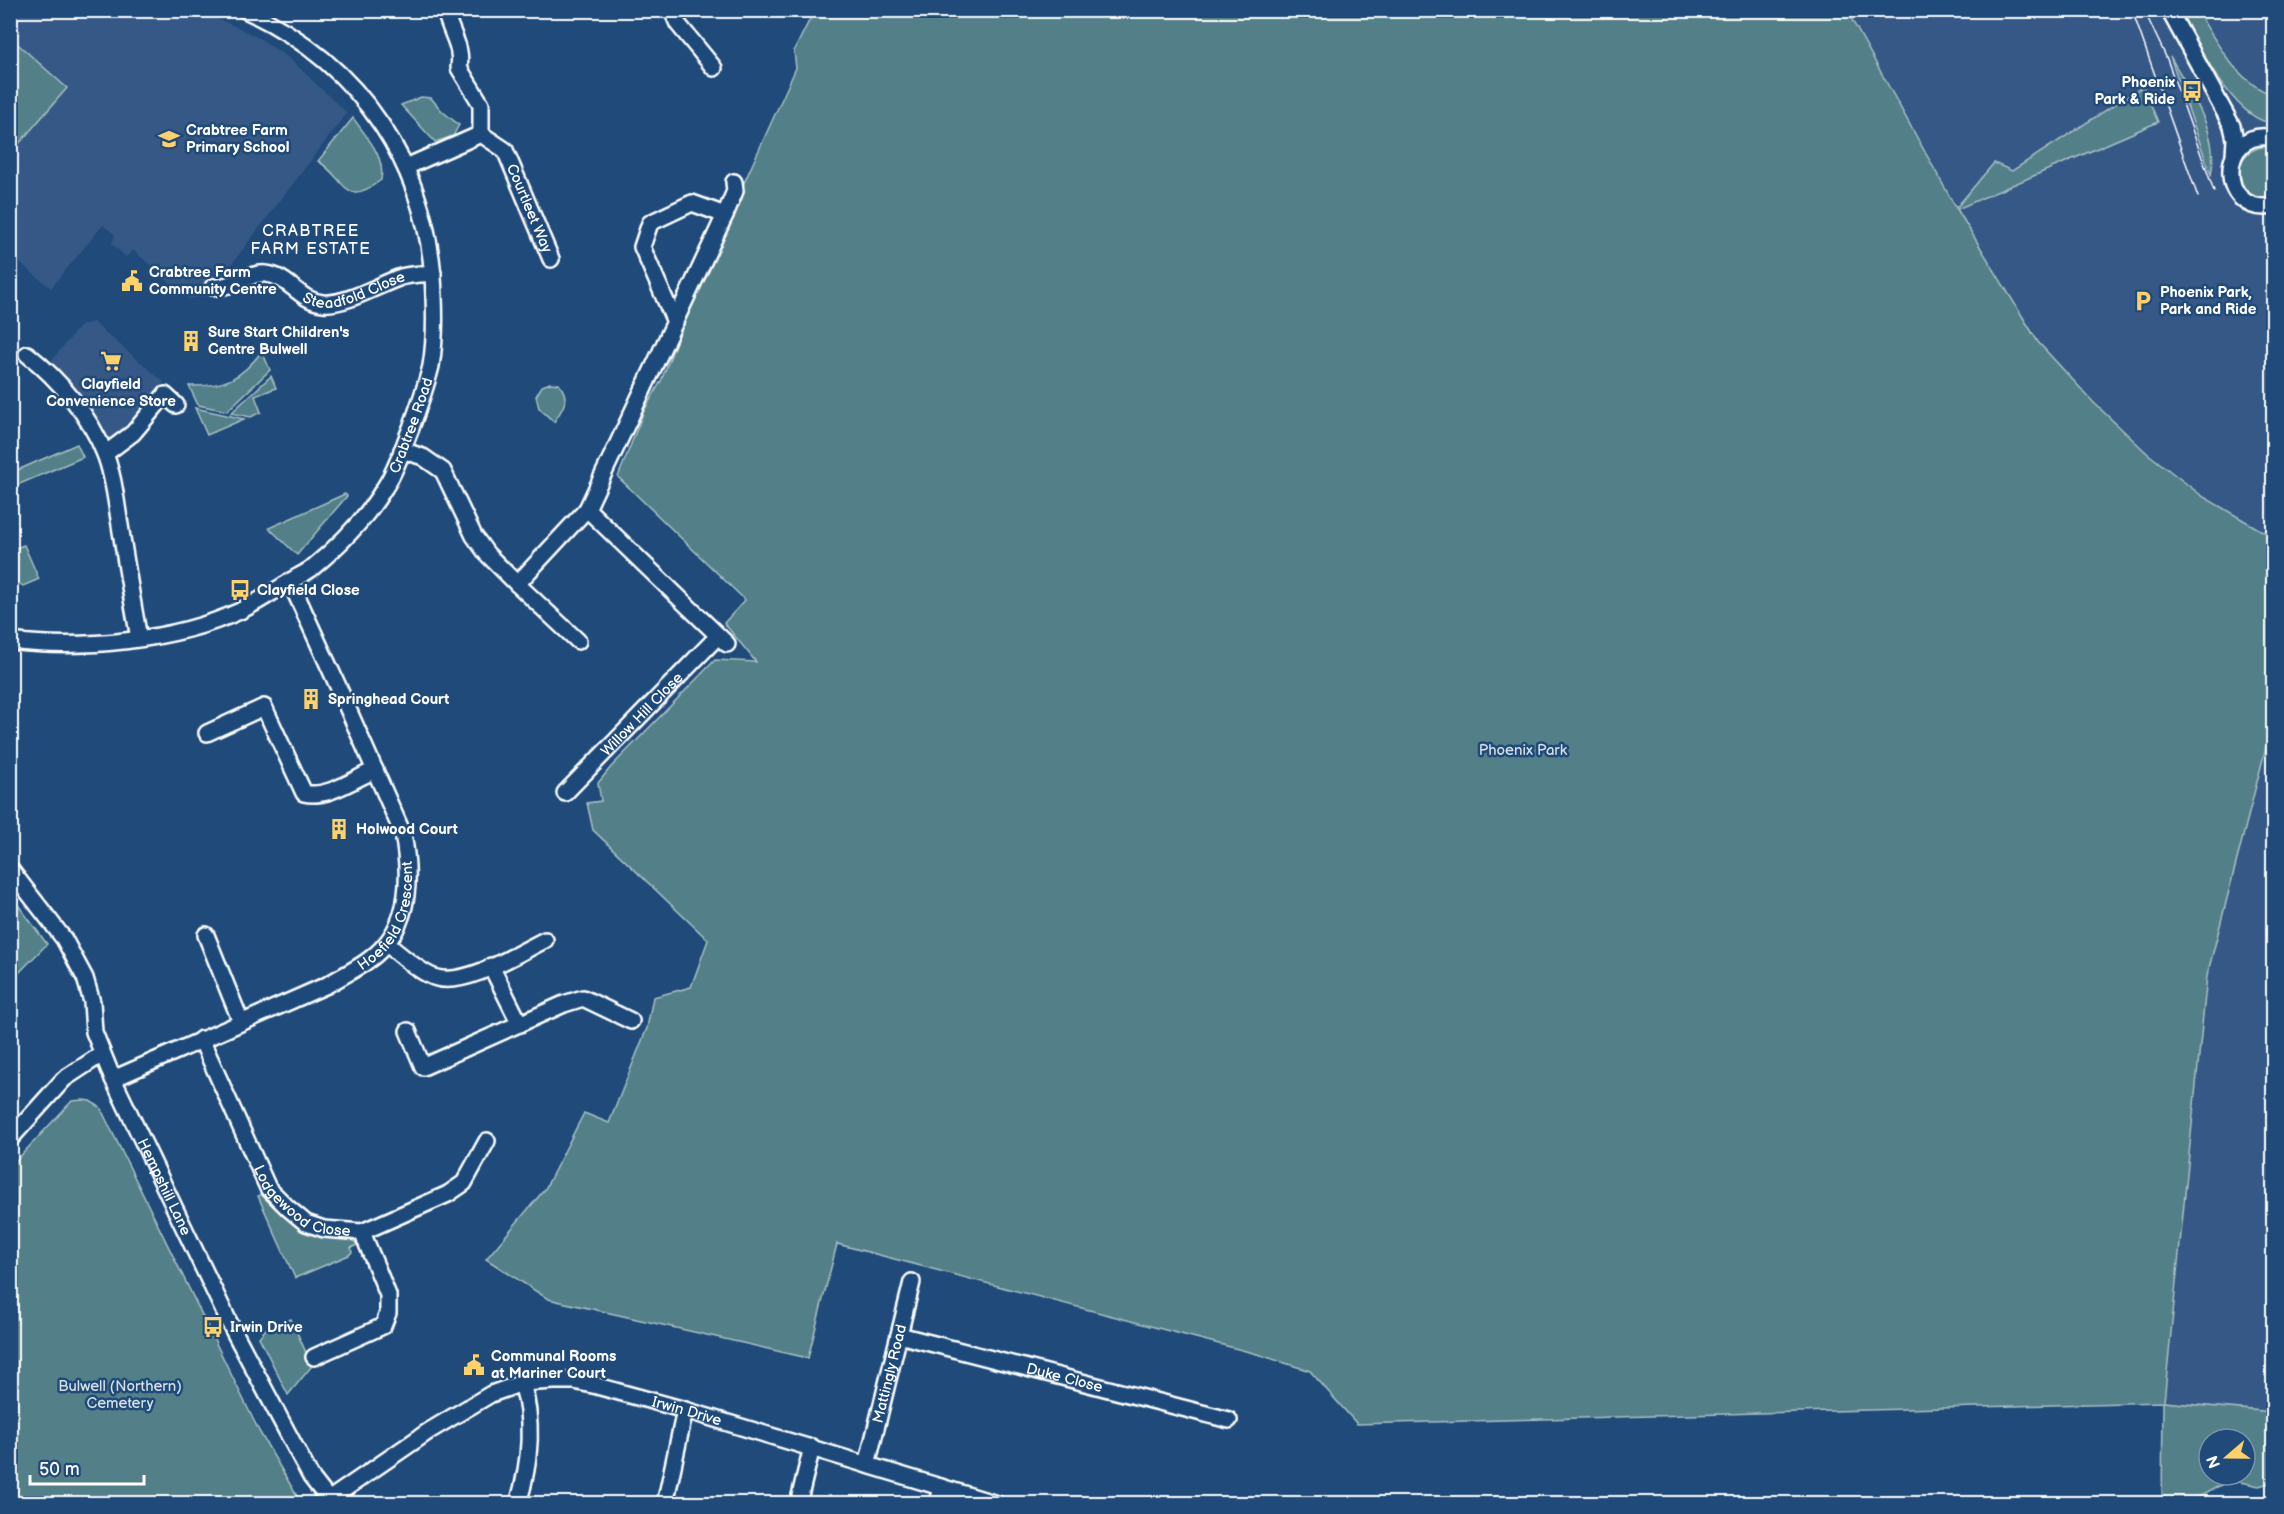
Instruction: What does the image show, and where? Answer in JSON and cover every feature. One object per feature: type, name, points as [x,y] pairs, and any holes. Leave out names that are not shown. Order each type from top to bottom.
[{"type":"street","name":"Crabtree Road","points":[[10,641],[71,643],[139,638],[178,631],[220,619],[258,602],[310,570],[354,528],[385,487],[402,450],[430,367],[435,333],[433,273],[421,208],[406,167],[382,126],[361,97],[328,62],[294,37],[245,10]]},
{"type":"street","points":[[406,167],[481,134],[481,104],[459,68],[462,54],[448,23],[445,10]]},
{"type":"street","points":[[672,10],[678,24],[714,68]]},
{"type":"street","points":[[2169,10],[2232,126],[2235,139],[2229,175],[2237,194],[2246,202],[2271,209]]},
{"type":"street","name":"Courtleet Way","points":[[481,134],[505,150],[551,260]]},
{"type":"street","points":[[2234,155],[2242,145],[2253,139],[2274,138]]},
{"type":"street","points":[[518,584],[587,509],[725,215],[735,192],[734,182]]},
{"type":"street","points":[[675,322],[642,247],[651,223],[692,203],[725,215]]},
{"type":"street","name":"Steadfold Close","points":[[213,288],[224,287],[266,274],[278,277],[302,296],[314,302],[335,303],[404,276],[433,273]]},
{"type":"street","points":[[27,354],[40,364],[68,394],[105,454],[113,485],[139,638]]},
{"type":"street","points":[[105,454],[133,433],[165,395],[176,405]]},
{"type":"street","points":[[402,450],[423,457],[442,471],[474,536],[487,554],[578,641]]},
{"type":"street","name":"Willow Hill Close","points":[[565,793],[723,640],[587,509]]},
{"type":"street","name":"Hoefield Crescent","points":[[112,1079],[327,985],[361,966],[387,944],[399,921],[408,885],[403,834],[290,581]]},
{"type":"street","points":[[207,733],[264,707],[304,793],[314,796],[375,770]]},
{"type":"street","points":[[579,778],[589,791]]},
{"type":"street","name":"Hempshill Lane","points":[[10,869],[64,939],[85,978],[92,1002],[94,1032],[112,1079],[229,1322],[310,1477],[331,1501]]},
{"type":"street","points":[[206,935],[241,1022]]},
{"type":"street","points":[[387,944],[436,978],[455,979],[491,966],[545,940]]},
{"type":"street","points":[[491,966],[520,1024]]},
{"type":"street","points":[[408,1031],[423,1068],[564,1004],[583,999],[631,1022]]},
{"type":"street","name":"Lodgewood Close","points":[[201,1039],[268,1188],[306,1223],[324,1228],[362,1232],[448,1194],[464,1183],[488,1141]]},
{"type":"street","points":[[10,1138],[64,1079],[102,1054]]},
{"type":"street","points":[[314,1357],[383,1326],[388,1313],[388,1295],[362,1232]]},
{"type":"street","name":"Mattingly Road","points":[[867,1465],[912,1282]]},
{"type":"street","name":"Duke Close","points":[[899,1335],[1229,1420]]},
{"type":"street","name":"Irwin Drive","points":[[331,1501],[465,1409],[491,1394],[522,1383],[574,1382],[685,1410],[997,1503]]},
{"type":"street","points":[[519,1503],[527,1467],[529,1440],[528,1413],[522,1383]]},
{"type":"street","points":[[665,1503],[685,1410]]},
{"type":"street","points":[[798,1503],[812,1448]]},
{"type":"street","points":[[937,1503],[941,1487]]},
{"type":"shaded area","name":"Crabtree Farm Primary School","points":[[10,11],[196,11],[259,38],[290,59],[347,113],[208,295],[189,299],[133,250],[126,257],[112,244],[115,235],[103,225],[51,288],[11,256]]},
{"type":"shaded area","points":[[1847,11],[2273,11],[2273,526],[2264,533],[2202,496],[2147,453],[2094,403],[2038,342],[1956,209]]},
{"type":"shaded area","points":[[93,322],[164,382],[111,441],[101,434],[83,402],[51,361],[80,326]]},
{"type":"shaded area","points":[[2273,720],[2273,1412],[2164,1402],[2207,976]]},
{"type":"green space","name":"Phoenix Park","points":[[814,11],[1847,11],[1956,208],[1994,163],[2012,171],[2143,86],[2158,122],[1957,209],[2038,342],[2094,403],[2147,453],[2202,496],[2264,532],[2273,526],[2273,720],[2207,976],[2164,1402],[2273,1412],[2273,1482],[2257,1486],[2257,1427],[2197,1427],[2197,1487],[2217,1487],[2188,1503],[2162,1503],[2163,1402],[1357,1424],[1310,1371],[1257,1354],[837,1244],[808,1358],[548,1299],[486,1259],[545,1189],[584,1113],[609,1123],[647,1028],[653,997],[691,987],[708,940],[593,830],[587,803],[601,801],[598,783],[715,660],[756,662],[724,623],[745,600],[618,477],[644,411],[661,381],[700,280],[796,68],[794,51]]},
{"type":"green space","points":[[2179,11],[2197,11],[2220,48],[2238,71],[2248,81],[2273,95],[2273,123],[2259,119],[2244,109],[2231,95],[2206,60]]},
{"type":"green space","points":[[11,38],[67,88],[11,153]]},
{"type":"green space","points":[[2170,56],[2194,98],[2207,128],[2213,159],[2211,175]]},
{"type":"green space","points":[[421,97],[431,98],[459,125],[453,136],[435,142],[401,105]]},
{"type":"green space","points":[[353,118],[374,147],[382,171],[381,180],[359,192],[346,188],[318,161]]},
{"type":"green space","points":[[2266,146],[2273,148],[2273,197],[2259,197],[2249,193],[2242,186],[2239,167],[2244,157],[2253,150]]},
{"type":"green space","points":[[262,351],[270,370],[227,411],[198,405],[189,386],[212,385],[231,379],[247,368]]},
{"type":"green space","points":[[271,376],[276,388],[255,396],[261,412],[251,417],[231,413]]},
{"type":"green space","points":[[550,383],[559,384],[565,394],[563,408],[554,422],[539,408],[536,396],[542,386]]},
{"type":"green space","points":[[195,408],[244,419],[207,435]]},
{"type":"green space","points":[[77,444],[83,457],[15,486],[11,473]]},
{"type":"green space","points":[[345,494],[347,496],[297,555],[269,528]]},
{"type":"green space","points":[[24,545],[39,579],[23,586],[11,578],[10,550]]},
{"type":"green space","points":[[10,894],[47,944],[11,981],[10,981]]},
{"type":"green space","name":"Bulwell (Northern) Cemetery","points":[[83,1100],[100,1107],[259,1431],[301,1503],[11,1503],[11,1166],[72,1101]]},
{"type":"green space","points":[[262,1194],[292,1222],[312,1231],[352,1238],[357,1245],[351,1248],[352,1252],[349,1255],[295,1278],[258,1196]]},
{"type":"green space","points":[[291,1319],[312,1366],[288,1395],[259,1337],[266,1329]]},
{"type":"tram line","points":[[2132,10],[2198,197]]},
{"type":"tram line","points":[[2144,10],[2167,59],[2214,191]]},
{"type":"place","name":"Phoenix Park & Ride","points":[[2192,91]]},
{"type":"place","name":"Crabtree Farm Primary School","points":[[169,139]]},
{"type":"place","name":"Crabtree Farm Community Centre","points":[[132,281]]},
{"type":"place","name":"Phoenix Park, Park and Ride","points":[[2143,301]]},
{"type":"place","name":"Sure Start Children's Centre Bulwell","points":[[191,341]]},
{"type":"place","name":"Clayfield Convenience Store","points":[[111,361]]},
{"type":"place","name":"Clayfield Close","points":[[240,590]]},
{"type":"place","name":"Springhead Court","points":[[311,699]]},
{"type":"place","name":"Holwood Court","points":[[339,829]]},
{"type":"place","name":"Irwin Drive","points":[[213,1327]]},
{"type":"place","name":"Communal Rooms at Mariner Court","points":[[474,1365]]},
{"type":"district","name":"CRABTREE FARM ESTATE","points":[[311,239]]}]
